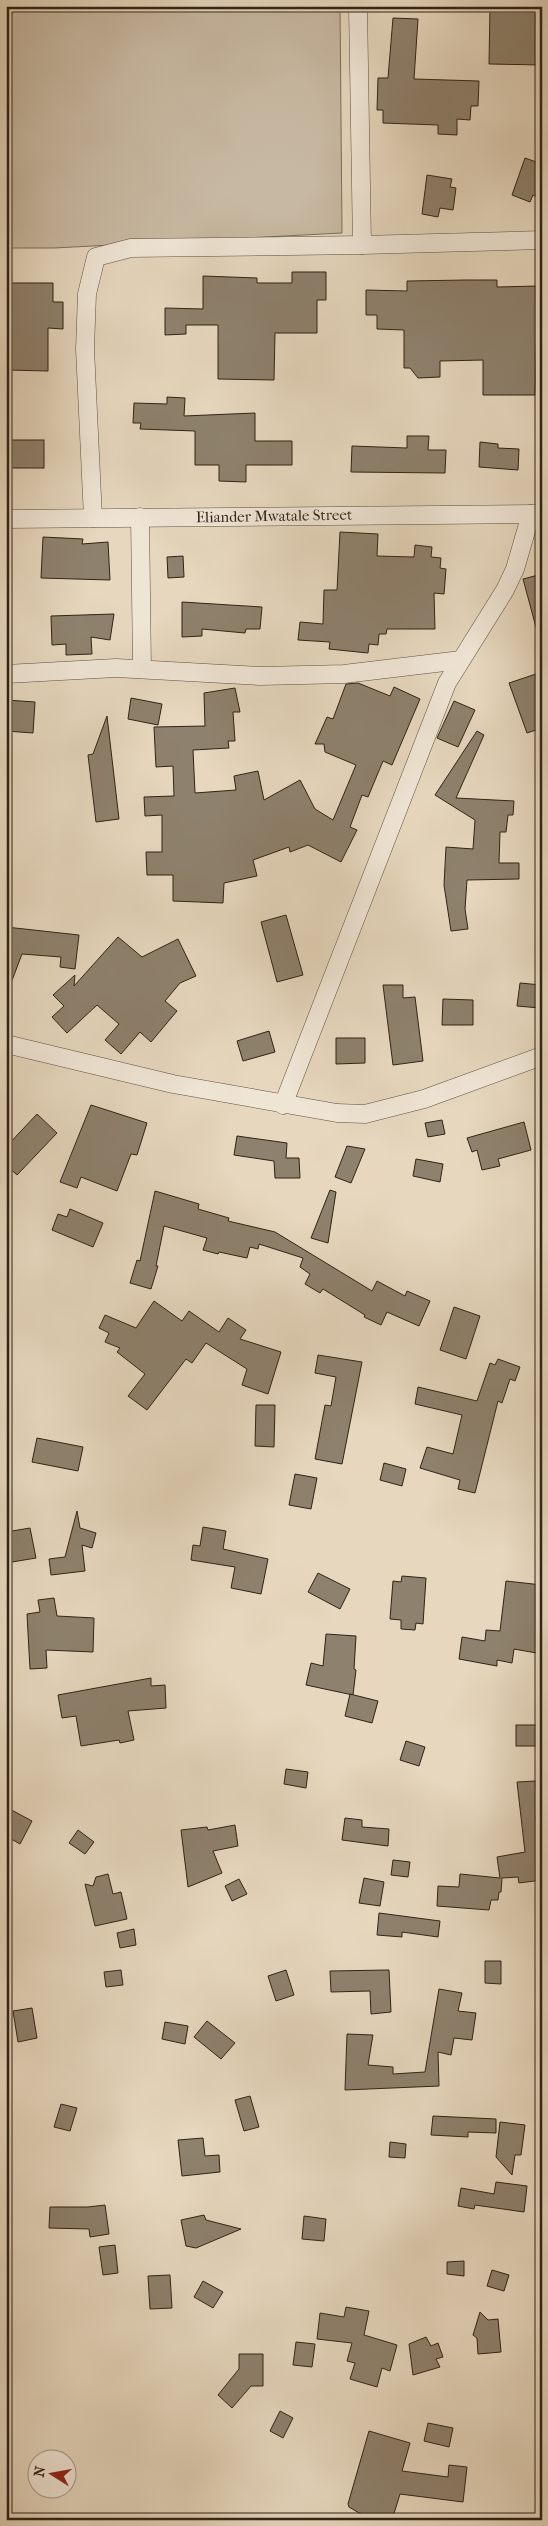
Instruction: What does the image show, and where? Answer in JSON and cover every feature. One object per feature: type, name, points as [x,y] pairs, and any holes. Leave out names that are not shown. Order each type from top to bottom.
[{"type":"street","points":[[358,6],[362,245]]},
{"type":"street","points":[[93,518],[85,349],[87,294],[96,256],[131,248],[542,240]]},
{"type":"street","points":[[283,1105],[447,683],[505,590],[536,514]]},
{"type":"street","name":"Eliander Mwatale Street","points":[[6,519],[536,514]]},
{"type":"street","points":[[140,517],[142,668]]},
{"type":"street","points":[[6,674],[142,668],[260,676],[304,676],[344,674],[460,660]]},
{"type":"street","points":[[6,1044],[173,1084],[337,1114],[366,1114],[424,1100],[542,1056]]},
{"type":"shaded area","points":[[6,6],[340,6],[342,233],[54,248],[6,248]]},
{"type":"building","points":[[490,6],[542,6],[542,65],[489,64]]},
{"type":"building","points":[[393,18],[418,19],[414,79],[479,81],[478,106],[471,106],[470,120],[457,119],[457,135],[438,134],[438,125],[383,123],[383,110],[377,110],[378,78],[388,78]]},
{"type":"building","points":[[525,158],[542,164],[542,199],[533,195],[530,202],[512,195]]},
{"type":"building","points":[[427,175],[452,179],[450,187],[456,188],[453,210],[440,208],[438,217],[422,214]]},
{"type":"building","points":[[292,272],[326,272],[326,300],[317,300],[317,333],[275,333],[274,380],[218,379],[218,325],[186,325],[186,334],[165,335],[165,308],[203,309],[203,276],[257,278],[257,283],[292,283]]},
{"type":"building","points":[[497,280],[497,287],[538,286],[535,395],[483,395],[483,360],[440,361],[440,377],[418,378],[410,368],[404,368],[404,330],[377,329],[377,315],[366,315],[366,290],[407,291],[407,281]]},
{"type":"building","points":[[6,283],[53,283],[53,302],[63,302],[63,329],[48,328],[48,371],[6,370]]},
{"type":"building","points":[[167,397],[185,398],[184,416],[255,413],[255,441],[292,441],[292,465],[246,465],[246,482],[219,481],[219,465],[195,465],[195,431],[140,429],[141,423],[133,423],[134,403],[167,404]]},
{"type":"building","points":[[407,436],[429,436],[428,450],[446,450],[445,473],[351,472],[352,446],[407,448]]},
{"type":"building","points":[[6,440],[44,440],[44,468],[6,468]]},
{"type":"building","points":[[480,442],[498,444],[498,448],[519,449],[518,470],[479,467]]},
{"type":"building","points":[[340,532],[378,534],[377,556],[414,557],[415,545],[432,547],[431,557],[441,558],[440,568],[446,569],[444,594],[434,593],[435,629],[387,629],[386,634],[379,634],[378,645],[369,644],[368,653],[329,649],[330,642],[298,640],[300,622],[323,624],[324,590],[337,590]]},
{"type":"building","points":[[43,537],[83,539],[82,544],[108,542],[110,580],[41,578]]},
{"type":"building","points":[[183,556],[184,577],[168,578],[167,557]]},
{"type":"building","points":[[542,574],[542,631],[537,631],[523,579]]},
{"type":"building","points":[[182,602],[262,607],[260,629],[246,629],[245,633],[202,629],[202,636],[182,637]]},
{"type":"building","points":[[114,614],[110,640],[91,637],[92,654],[66,655],[66,644],[52,645],[51,616]]},
{"type":"building","points":[[542,672],[542,728],[527,733],[509,683]]},
{"type":"building","points":[[358,683],[390,696],[394,687],[420,699],[392,765],[383,761],[368,797],[362,795],[350,827],[357,830],[341,862],[308,845],[290,852],[289,847],[253,860],[257,876],[224,883],[223,903],[173,901],[173,875],[147,875],[146,852],[162,852],[162,815],[145,816],[144,797],[174,796],[173,766],[156,767],[154,727],[205,726],[204,693],[235,688],[240,712],[233,712],[235,741],[228,741],[229,748],[193,750],[195,793],[236,790],[234,776],[258,771],[264,800],[300,780],[315,809],[333,820],[356,765],[325,752],[324,744],[315,744],[327,717],[333,719],[346,684]]},
{"type":"building","points":[[131,698],[162,704],[158,725],[128,719]]},
{"type":"building","points":[[6,700],[35,702],[33,733],[6,731]]},
{"type":"building","points":[[454,701],[475,710],[458,747],[437,738]]},
{"type":"building","points":[[107,716],[119,819],[96,822],[88,755],[93,754]]},
{"type":"building","points":[[477,731],[484,735],[456,798],[514,801],[513,815],[508,815],[506,832],[500,832],[499,863],[519,863],[519,879],[467,880],[465,909],[468,929],[451,931],[444,885],[446,847],[473,849],[475,820],[435,795]]},
{"type":"building","points":[[286,915],[303,975],[277,982],[261,922]]},
{"type":"building","points":[[6,927],[79,935],[75,969],[60,967],[61,957],[22,954],[8,991],[6,991]]},
{"type":"building","points":[[118,937],[142,957],[178,939],[196,976],[180,983],[165,1001],[177,1011],[151,1042],[140,1032],[121,1054],[105,1040],[119,1024],[97,1005],[67,1033],[52,1017],[64,1006],[53,995],[75,975],[74,986]]},
{"type":"building","points":[[520,983],[541,985],[540,1008],[517,1006]]},
{"type":"building","points":[[383,985],[403,985],[403,998],[415,997],[423,1061],[393,1065]]},
{"type":"building","points":[[443,999],[473,1000],[473,1025],[442,1025]]},
{"type":"building","points":[[269,1031],[275,1052],[243,1061],[237,1041]]},
{"type":"building","points":[[336,1038],[365,1038],[365,1063],[336,1064]]},
{"type":"building","points":[[91,1105],[147,1123],[137,1155],[131,1154],[117,1191],[81,1177],[77,1188],[60,1182]]},
{"type":"building","points":[[37,1114],[57,1133],[17,1175],[6,1165],[6,1147]]},
{"type":"building","points":[[442,1120],[445,1134],[428,1137],[425,1123]]},
{"type":"building","points":[[524,1122],[531,1150],[498,1159],[500,1166],[482,1170],[477,1150],[472,1152],[467,1138]]},
{"type":"building","points":[[237,1136],[287,1143],[286,1158],[299,1158],[300,1178],[275,1178],[274,1161],[234,1155]]},
{"type":"building","points":[[347,1146],[365,1149],[351,1183],[335,1177]]},
{"type":"building","points":[[416,1159],[443,1164],[440,1182],[413,1176]]},
{"type":"building","points":[[330,1190],[336,1192],[328,1243],[311,1238]]},
{"type":"building","points":[[155,1191],[199,1204],[198,1209],[229,1218],[228,1221],[275,1232],[372,1291],[377,1281],[405,1296],[407,1291],[430,1301],[419,1326],[387,1312],[381,1325],[364,1317],[365,1315],[323,1289],[320,1293],[305,1284],[310,1274],[300,1267],[303,1258],[259,1244],[258,1249],[250,1247],[247,1258],[219,1252],[218,1254],[203,1250],[207,1238],[164,1226],[156,1266],[158,1266],[151,1289],[130,1283],[137,1260],[140,1261]]},
{"type":"building","points":[[70,1209],[103,1223],[93,1247],[52,1230],[58,1214],[67,1217]]},
{"type":"building","points":[[154,1301],[182,1321],[189,1311],[219,1332],[228,1318],[246,1330],[240,1339],[281,1352],[268,1394],[242,1385],[247,1369],[206,1343],[192,1363],[186,1359],[147,1410],[128,1396],[145,1374],[117,1352],[120,1348],[105,1342],[109,1333],[99,1328],[105,1315],[136,1328]]},
{"type":"building","points":[[454,1307],[480,1316],[466,1359],[440,1350]]},
{"type":"building","points":[[318,1355],[362,1362],[342,1464],[315,1459],[325,1405],[331,1406],[336,1377],[315,1373]]},
{"type":"building","points":[[498,1359],[520,1367],[515,1381],[510,1379],[502,1403],[498,1401],[475,1493],[458,1489],[460,1480],[420,1468],[427,1447],[453,1454],[462,1415],[415,1404],[418,1387],[477,1401],[490,1363],[495,1365]]},
{"type":"building","points":[[256,1405],[275,1405],[274,1447],[255,1446]]},
{"type":"building","points":[[37,1438],[83,1447],[78,1471],[32,1462]]},
{"type":"building","points":[[384,1463],[406,1469],[402,1486],[380,1480]]},
{"type":"building","points":[[295,1474],[317,1478],[311,1509],[289,1505]]},
{"type":"building","points":[[77,1511],[80,1528],[96,1533],[92,1548],[82,1545],[85,1571],[51,1575],[49,1559],[65,1557]]},
{"type":"building","points":[[203,1527],[226,1531],[223,1549],[268,1559],[261,1594],[231,1588],[235,1567],[191,1560],[193,1545],[200,1546]]},
{"type":"building","points":[[30,1528],[36,1558],[6,1563],[6,1532]]},
{"type":"building","points":[[318,1573],[350,1589],[340,1609],[308,1592]]},
{"type":"building","points":[[402,1576],[426,1578],[423,1624],[416,1623],[415,1630],[401,1629],[401,1620],[390,1619],[393,1581],[401,1582]]},
{"type":"building","points":[[506,1581],[542,1585],[542,1654],[514,1649],[512,1663],[497,1660],[497,1666],[459,1659],[462,1637],[485,1641],[486,1630],[500,1631]]},
{"type":"building","points":[[54,1598],[57,1616],[94,1618],[93,1652],[46,1650],[47,1668],[30,1669],[27,1614],[40,1612],[38,1600]]},
{"type":"building","points":[[326,1634],[356,1636],[354,1669],[356,1670],[353,1695],[306,1685],[311,1663],[323,1666]]},
{"type":"building","points":[[151,1678],[151,1686],[165,1685],[166,1708],[128,1711],[134,1740],[120,1743],[119,1740],[81,1746],[76,1716],[62,1718],[58,1695]]},
{"type":"building","points":[[350,1694],[378,1701],[372,1723],[345,1716]]},
{"type":"building","points":[[516,1725],[540,1725],[540,1746],[516,1746]]},
{"type":"building","points":[[406,1741],[425,1747],[419,1766],[400,1760]]},
{"type":"building","points":[[286,1769],[308,1772],[306,1788],[284,1784]]},
{"type":"building","points":[[536,1781],[538,1816],[536,1816],[542,1880],[519,1883],[518,1877],[502,1878],[501,1892],[499,1892],[498,1900],[491,1900],[489,1910],[437,1906],[438,1886],[459,1887],[460,1874],[500,1878],[497,1857],[525,1852],[517,1782]]},
{"type":"building","points":[[6,1807],[32,1821],[20,1844],[6,1836]]},
{"type":"building","points":[[345,1818],[362,1820],[362,1827],[389,1829],[388,1846],[342,1840]]},
{"type":"building","points":[[235,1825],[238,1846],[213,1851],[222,1873],[188,1887],[181,1830],[207,1827],[208,1830]]},
{"type":"building","points":[[78,1830],[94,1842],[85,1854],[69,1843]]},
{"type":"building","points":[[393,1860],[410,1862],[408,1877],[391,1875]]},
{"type":"building","points":[[108,1874],[113,1894],[121,1892],[127,1919],[95,1926],[85,1884],[93,1886],[96,1877]]},
{"type":"building","points":[[364,1878],[384,1882],[380,1906],[359,1903]]},
{"type":"building","points":[[239,1879],[247,1894],[232,1901],[225,1886]]},
{"type":"building","points":[[379,1913],[440,1921],[438,1937],[402,1932],[402,1937],[377,1935]]},
{"type":"building","points":[[134,1929],[136,1945],[120,1948],[117,1933]]},
{"type":"building","points":[[485,1961],[501,1961],[501,1984],[485,1983]]},
{"type":"building","points":[[121,1970],[123,1985],[106,1987],[104,1972]]},
{"type":"building","points":[[286,1970],[294,1995],[276,2001],[268,1976]]},
{"type":"building","points":[[389,1970],[391,2012],[371,2014],[370,1991],[331,1992],[330,1971]]},
{"type":"building","points":[[439,1989],[462,1993],[458,2011],[476,2013],[472,2040],[454,2038],[451,2055],[438,2052],[439,2086],[345,2090],[347,2034],[373,2035],[368,2065],[393,2067],[393,2074],[425,2072]]},
{"type":"building","points":[[32,2008],[37,2038],[18,2042],[13,2011]]},
{"type":"building","points":[[207,2021],[235,2043],[221,2059],[194,2037]]},
{"type":"building","points":[[165,2022],[188,2026],[185,2044],[162,2039]]},
{"type":"building","points":[[250,2096],[259,2127],[244,2131],[235,2100]]},
{"type":"building","points":[[61,2104],[77,2108],[70,2131],[54,2127]]},
{"type":"building","points":[[433,2116],[496,2119],[496,2133],[468,2132],[468,2137],[431,2135]]},
{"type":"building","points":[[500,2122],[525,2125],[521,2155],[515,2155],[512,2175],[496,2157]]},
{"type":"building","points":[[203,2138],[205,2156],[219,2155],[220,2172],[182,2176],[178,2140]]},
{"type":"building","points":[[390,2142],[406,2144],[405,2158],[389,2157]]},
{"type":"building","points":[[496,2182],[527,2186],[524,2212],[475,2205],[474,2209],[458,2206],[461,2188],[494,2194]]},
{"type":"building","points":[[105,2205],[109,2234],[90,2237],[89,2229],[49,2228],[50,2207]]},
{"type":"building","points":[[204,2215],[206,2220],[241,2229],[196,2248],[186,2246],[181,2220]]},
{"type":"building","points":[[304,2216],[326,2219],[324,2241],[302,2239]]},
{"type":"building","points":[[115,2245],[118,2273],[103,2275],[99,2247]]},
{"type":"building","points":[[464,2261],[464,2276],[447,2274],[447,2262]]},
{"type":"building","points":[[492,2270],[509,2275],[504,2291],[487,2286]]},
{"type":"building","points":[[170,2275],[172,2308],[150,2309],[148,2276]]},
{"type":"building","points":[[203,2281],[223,2292],[213,2308],[194,2297]]},
{"type":"building","points":[[346,2307],[369,2311],[364,2335],[397,2345],[390,2371],[382,2368],[377,2387],[350,2379],[355,2363],[347,2361],[352,2343],[317,2339],[320,2313],[344,2317]]},
{"type":"building","points":[[480,2312],[488,2320],[498,2319],[501,2352],[478,2354],[477,2338],[473,2335]]},
{"type":"building","points":[[426,2337],[431,2346],[438,2343],[443,2357],[436,2359],[440,2367],[413,2375],[409,2344]]},
{"type":"building","points":[[296,2342],[315,2344],[312,2367],[293,2365]]},
{"type":"building","points":[[239,2354],[263,2354],[263,2386],[251,2386],[232,2408],[218,2395],[239,2369]]},
{"type":"building","points":[[280,2411],[293,2418],[283,2438],[270,2431]]},
{"type":"building","points":[[428,2423],[453,2428],[449,2447],[424,2441]]},
{"type":"building","points":[[369,2431],[410,2443],[402,2471],[448,2477],[449,2465],[467,2467],[463,2502],[400,2494],[392,2520],[371,2520],[349,2507],[348,2504]]}]
